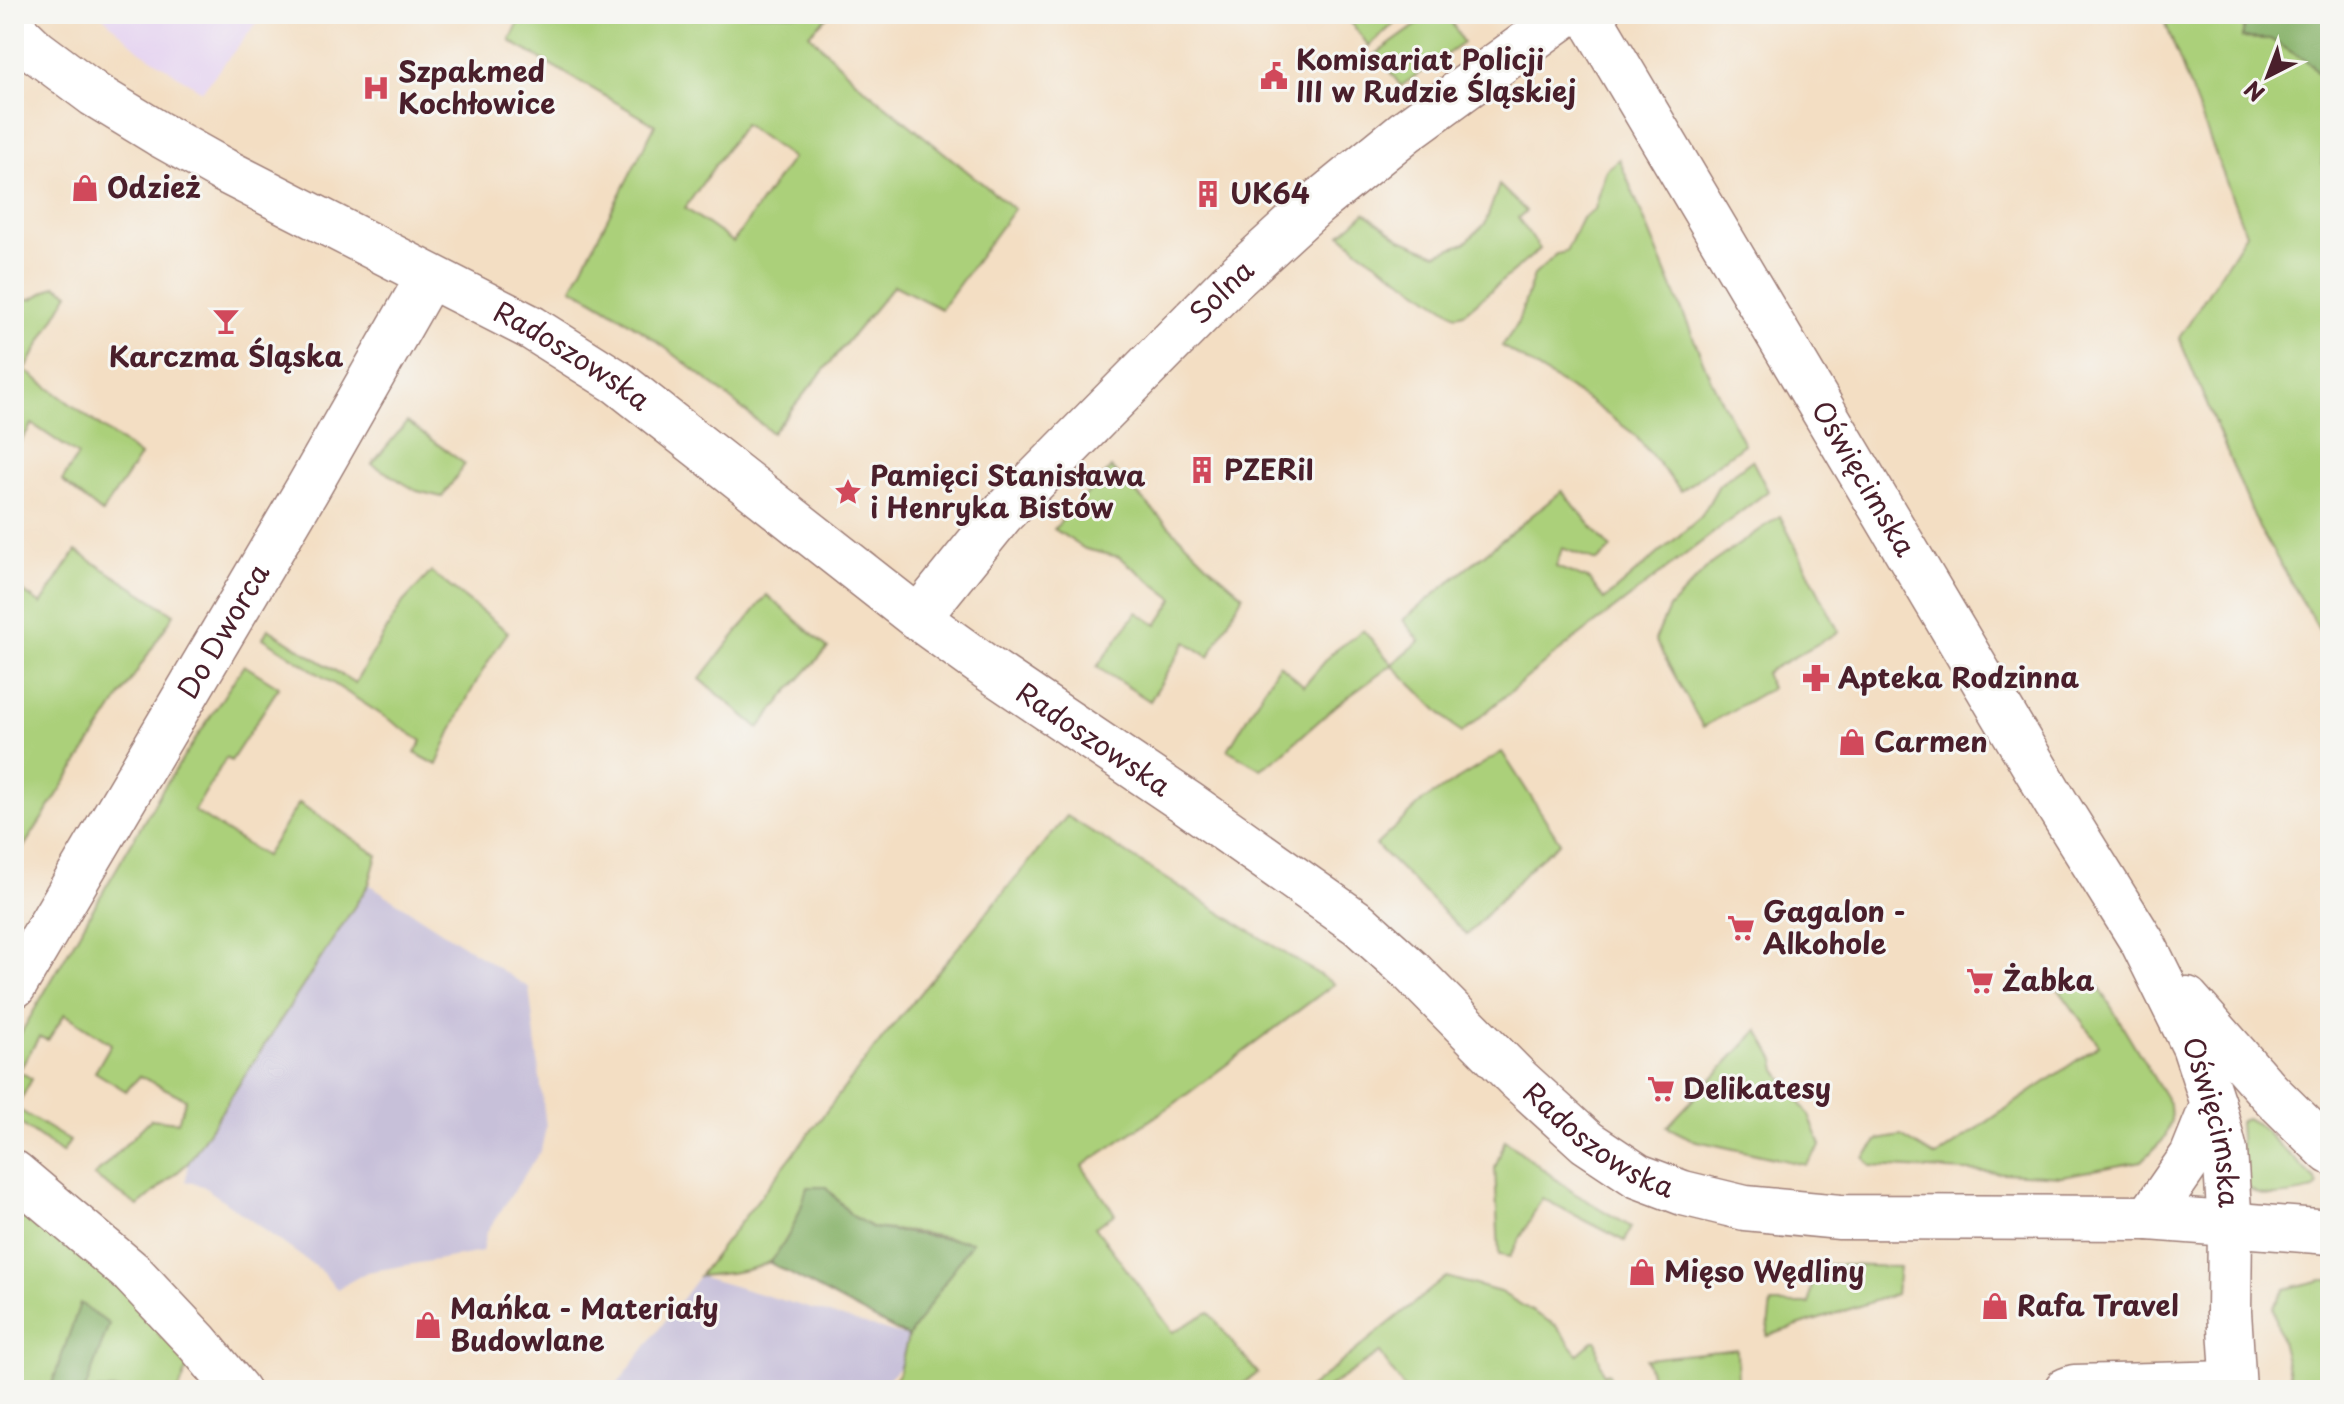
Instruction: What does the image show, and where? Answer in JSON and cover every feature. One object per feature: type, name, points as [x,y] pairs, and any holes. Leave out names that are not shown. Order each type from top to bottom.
[{"type":"street","name":"Solna","points":[[918,618],[1002,514],[1232,281],[1315,205],[1406,131],[1567,14]]},
{"type":"street","name":"Oświęcimska","points":[[1588,14],[2048,790],[2143,943],[2194,1046],[2225,1151],[2234,1386]]},
{"type":"street","name":"Radoszowska","points":[[14,30],[36,51],[95,95],[140,123],[223,170],[532,328],[619,383],[918,618],[1359,924],[1587,1142],[1638,1176],[1683,1193],[1745,1208],[1840,1217],[2149,1218],[2330,1232]]},
{"type":"street","name":"Do Dworca","points":[[14,986],[308,488],[429,276]]},
{"type":"street","name":"Oświęcimska","points":[[2143,943],[2205,1021],[2269,1092],[2330,1152]]},
{"type":"street","points":[[2149,1218],[2192,1156],[2213,1104]]},
{"type":"street","points":[[14,1173],[131,1272],[237,1390]]},
{"type":"street","points":[[2066,1390],[2074,1387],[2234,1386]]},
{"type":"shaded area","points":[[100,14],[264,14],[202,91],[139,50]]},
{"type":"shaded area","points":[[369,884],[529,988],[546,1127],[541,1150],[486,1233],[482,1252],[367,1272],[337,1289],[319,1269],[203,1186],[186,1181],[188,1163]]},
{"type":"shaded area","points":[[699,1276],[924,1342],[877,1390],[613,1390]]},
{"type":"green space","points":[[545,14],[830,14],[809,34],[859,84],[1014,209],[941,309],[894,285],[772,433],[650,337],[572,288],[655,125],[510,41],[522,15],[538,22]],"holes":[[[744,124],[792,158],[733,242],[685,208]]]},
{"type":"green space","points":[[1344,14],[1405,14],[1369,46]]},
{"type":"green space","points":[[1432,14],[1447,14],[1463,43],[1401,86],[1376,54]]},
{"type":"green space","points":[[2162,14],[2247,14],[2242,38],[2270,39],[2311,64],[2325,86],[2326,124],[2322,163],[2330,180],[2330,648],[2259,528],[2179,338],[2246,234]]},
{"type":"green space","points":[[2247,14],[2330,14],[2330,180],[2322,163],[2326,124],[2325,86],[2311,64],[2270,39],[2242,38]]},
{"type":"green space","points":[[1619,159],[1711,380],[1744,444],[1681,491],[1634,434],[1589,401],[1502,346],[1517,325],[1534,275],[1557,254],[1566,252],[1582,218],[1595,209],[1606,170]]},
{"type":"green space","points":[[1499,185],[1526,211],[1518,218],[1540,249],[1464,313],[1456,315],[1360,251],[1341,234],[1365,213],[1401,239],[1436,254],[1465,243],[1485,224]]},
{"type":"green space","points":[[56,286],[69,293],[25,370],[140,456],[102,513],[62,481],[78,455],[32,424],[14,452],[14,299],[32,299]]},
{"type":"green space","points":[[407,422],[465,464],[442,497],[417,491],[372,464]]},
{"type":"green space","points":[[1752,460],[1768,491],[1553,656],[1461,733],[1392,665],[1337,705],[1261,769],[1228,750],[1279,664],[1304,686],[1332,653],[1363,630],[1392,664],[1420,641],[1403,620],[1562,491],[1611,549],[1597,561],[1562,548],[1556,567],[1590,580],[1604,600],[1701,517],[1719,485]]},
{"type":"green space","points":[[1111,468],[1207,564],[1243,595],[1209,657],[1186,642],[1150,701],[1097,667],[1137,612],[1157,625],[1174,599],[1119,557],[1085,549],[1054,529]]},
{"type":"green space","points":[[1780,516],[1839,632],[1765,673],[1771,688],[1703,727],[1655,640],[1669,608],[1712,563]]},
{"type":"green space","points":[[76,551],[174,614],[14,862],[14,585],[41,604]]},
{"type":"green space","points":[[431,572],[508,632],[468,697],[437,765],[415,753],[422,741],[263,638],[268,629],[355,683],[403,602]]},
{"type":"green space","points":[[767,595],[828,648],[759,728],[700,679]]},
{"type":"green space","points":[[244,665],[279,687],[231,761],[226,758],[194,811],[265,856],[299,803],[377,855],[369,884],[188,1163],[138,1206],[94,1176],[151,1119],[178,1122],[186,1099],[140,1076],[126,1091],[95,1072],[111,1044],[65,1014],[48,1040],[39,1037],[19,1071],[32,1079],[16,1108],[70,1141],[62,1153],[14,1119],[14,1045],[161,792]]},
{"type":"green space","points":[[1502,752],[1560,842],[1533,865],[1467,935],[1376,845],[1424,800]]},
{"type":"green space","points":[[1067,816],[1334,984],[1174,1104],[1082,1166],[1115,1214],[1095,1227],[1173,1332],[1209,1312],[1258,1373],[1233,1390],[887,1390],[898,1375],[908,1337],[971,1242],[873,1228],[851,1215],[826,1187],[807,1187],[793,1230],[774,1258],[751,1269],[699,1276],[886,1034]]},
{"type":"green space","points":[[2057,987],[2100,988],[2170,1105],[2171,1120],[2165,1138],[2142,1161],[2062,1176],[1871,1166],[1864,1158],[1878,1140],[1901,1136],[1936,1157],[2099,1045]]},
{"type":"green space","points":[[1758,1030],[1775,1060],[1777,1070],[1809,1115],[1821,1145],[1806,1165],[1693,1140],[1667,1127]]},
{"type":"green space","points":[[2246,1118],[2257,1124],[2315,1179],[2318,1185],[2314,1190],[2267,1196],[2243,1184],[2239,1122]]},
{"type":"green space","points":[[1505,1140],[1574,1193],[1631,1227],[1625,1241],[1542,1198],[1510,1257],[1499,1255],[1495,1168]]},
{"type":"green space","points":[[807,1187],[826,1187],[851,1215],[873,1228],[972,1242],[908,1337],[770,1263],[793,1227]]},
{"type":"green space","points":[[14,1209],[197,1342],[179,1390],[14,1390]]},
{"type":"green space","points":[[1814,1264],[1899,1267],[1896,1294],[1767,1336],[1771,1304],[1809,1304]]},
{"type":"green space","points":[[1446,1277],[1500,1292],[1555,1325],[1578,1354],[1597,1341],[1604,1374],[1608,1372],[1616,1390],[1405,1390],[1380,1353],[1324,1390],[1307,1390]]},
{"type":"green space","points":[[2330,1280],[2330,1386],[2293,1390],[2273,1307],[2285,1289]]},
{"type":"green space","points":[[80,1303],[109,1324],[85,1390],[50,1390]]},
{"type":"green space","points":[[1737,1349],[1738,1390],[1648,1390],[1654,1387],[1646,1359]]},
{"type":"place","name":"Komisariat Policji III w Rudzie Śląskiej","points":[[1274,76]]},
{"type":"place","name":"Szpakmed Kochłowice","points":[[376,88]]},
{"type":"place","name":"Odzież","points":[[85,188]]},
{"type":"place","name":"UK64","points":[[1208,194]]},
{"type":"place","name":"Karczma Śląska","points":[[226,321]]},
{"type":"place","name":"PZERiI","points":[[1202,470]]},
{"type":"place","name":"Pamięci Stanisława i Henryka Bistów","points":[[848,492]]},
{"type":"place","name":"Apteka Rodzinna","points":[[1816,678]]},
{"type":"place","name":"Carmen","points":[[1852,742]]},
{"type":"place","name":"Gagalon - Alkohole","points":[[1741,928]]},
{"type":"place","name":"Żabka","points":[[1980,981]]},
{"type":"place","name":"Delikatesy","points":[[1661,1089]]},
{"type":"place","name":"Mięso Wędliny","points":[[1642,1272]]},
{"type":"place","name":"Rafa Travel","points":[[1995,1306]]},
{"type":"place","name":"Mańka - Materiały Budowlane","points":[[428,1325]]}]
